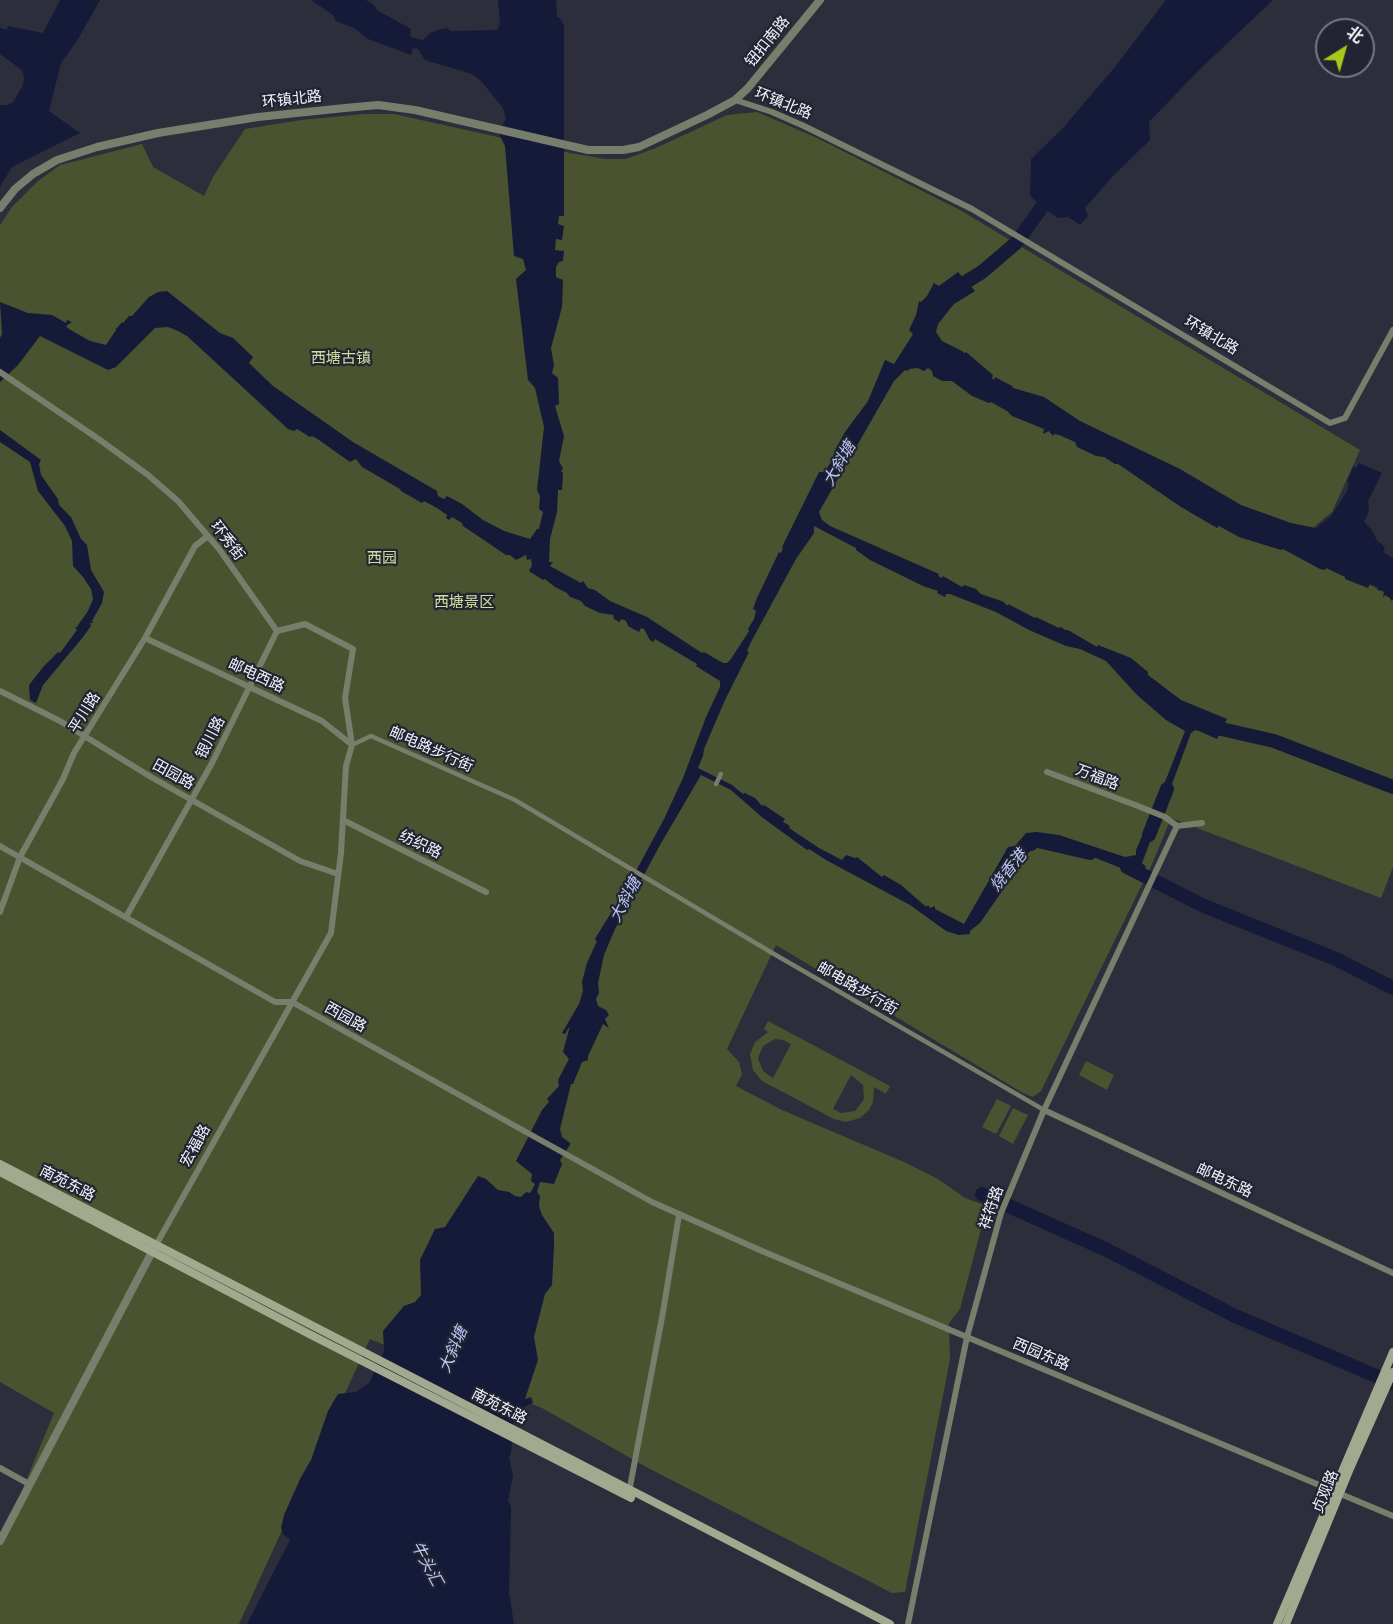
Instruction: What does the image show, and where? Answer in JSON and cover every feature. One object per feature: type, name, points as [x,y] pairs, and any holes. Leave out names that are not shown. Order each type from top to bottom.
[{"type":"main road","name":"南苑东路","points":[[0,1164],[154,1248],[878,1624]]},
{"type":"main road","name":"南苑东路","points":[[0,1172],[154,1248]]},
{"type":"main road","points":[[1374,1405],[1393,1352]]},
{"type":"main road","name":"贞观路","points":[[1286,1624],[1344,1466],[1393,1372]]},
{"type":"main road","name":"贞观路","points":[[1277,1624],[1374,1405]]},
{"type":"main road","name":"南苑东路","points":[[628,1493],[890,1624]]},
{"type":"street","name":"钮扣南路","points":[[735,100],[748,88],[820,0]]},
{"type":"street","name":"环镇北路","points":[[0,208],[15,189],[33,174],[57,160],[97,147],[258,117],[378,105],[415,110],[588,150],[623,150],[639,147],[707,116],[735,100],[772,112],[804,126],[962,204],[1330,423],[1345,418],[1393,330]]},
{"type":"street","name":"环秀街","points":[[0,372],[148,475],[178,501],[208,536],[277,631]]},
{"type":"street","name":"平川路","points":[[0,912],[20,857],[84,737],[145,638],[195,546],[208,536]]},
{"type":"street","points":[[277,631],[305,624],[353,649],[345,698],[352,745]]},
{"type":"street","name":"银川路","points":[[126,917],[192,799],[251,687],[277,631]]},
{"type":"street","name":"邮电西路","points":[[145,638],[322,720],[352,745]]},
{"type":"street","name":"田园路","points":[[0,691],[60,721],[300,861],[338,874]]},
{"type":"street","name":"邮电路步行街","points":[[352,745],[371,736],[506,796],[1044,1110]]},
{"type":"street","name":"宏福路","points":[[0,1541],[154,1248],[331,933],[343,820],[346,766],[352,745]]},
{"type":"street","name":"万福路","points":[[1047,772],[1165,817],[1178,826]]},
{"type":"street","points":[[716,784],[721,774]]},
{"type":"street","name":"纺织路","points":[[343,820],[486,892]]},
{"type":"street","points":[[1178,826],[1202,823]]},
{"type":"street","name":"祥符路","points":[[908,1624],[967,1337],[1001,1213],[1044,1110],[1178,826]]},
{"type":"street","name":"西园路","points":[[0,846],[275,1002],[292,1002],[679,1215]]},
{"type":"street","name":"邮电东路","points":[[1044,1110],[1393,1273]]},
{"type":"street","points":[[628,1493],[679,1215]]},
{"type":"street","name":"西园东路","points":[[679,1215],[1393,1516]]},
{"type":"street","points":[[0,1468],[29,1484]]},
{"type":"green space","name":"西塘景区","points":[[757,112],[817,138],[960,210],[1360,450],[1332,512],[1315,526],[1302,549],[1393,597],[1393,867],[1381,898],[1171,818],[1153,862],[1041,1091],[1033,1097],[776,945],[727,1049],[739,1062],[742,1074],[736,1086],[782,1110],[904,1162],[938,1179],[965,1198],[987,1206],[960,1309],[949,1323],[950,1359],[905,1592],[892,1593],[648,1468],[542,1408],[370,1339],[239,1624],[0,1624],[0,1544],[54,1413],[0,1382],[0,225],[12,207],[38,181],[60,165],[142,144],[153,167],[204,196],[213,177],[245,129],[301,120],[364,114],[394,114],[570,153],[605,159],[626,159],[656,148],[727,115]]},
{"type":"green space","points":[[768,1021],[890,1086],[886,1094],[874,1087],[873,1102],[869,1110],[860,1118],[846,1122],[834,1119],[762,1081],[753,1070],[750,1054],[755,1042],[768,1032],[764,1029]],"holes":[[[775,1039],[791,1044],[773,1078],[763,1071],[758,1058],[763,1046]],[[851,1075],[863,1085],[864,1099],[855,1111],[841,1113],[833,1109]]]},
{"type":"green space","points":[[1086,1061],[1114,1075],[1107,1090],[1079,1075]]},
{"type":"green space","points":[[997,1099],[1011,1106],[996,1134],[982,1127]]},
{"type":"green space","points":[[1013,1108],[1028,1115],[1013,1144],[999,1136]]},
{"type":"water","points":[[60,0],[100,0],[77,41],[61,63],[49,111],[80,133],[12,167],[0,187],[0,105],[13,102],[23,85],[24,77],[22,70],[0,54],[0,28],[7,30],[8,26],[43,33]]},
{"type":"water","name":"牛头汇","points":[[311,0],[366,0],[377,10],[411,29],[410,37],[423,40],[430,33],[447,28],[451,31],[497,30],[500,24],[498,0],[556,0],[557,17],[564,25],[564,216],[559,216],[558,224],[564,226],[562,240],[556,239],[555,250],[564,251],[563,261],[559,262],[556,267],[556,277],[563,280],[562,307],[551,348],[554,365],[552,373],[558,378],[559,404],[555,406],[564,436],[559,461],[563,469],[561,471],[563,473],[562,490],[558,490],[557,512],[550,539],[549,562],[553,562],[550,566],[581,583],[583,581],[588,588],[595,590],[610,601],[647,617],[702,653],[723,663],[731,659],[749,631],[756,611],[753,609],[757,598],[819,472],[824,472],[832,461],[845,432],[868,401],[885,360],[894,364],[913,334],[909,330],[919,301],[921,302],[927,296],[934,283],[939,286],[958,272],[975,291],[954,304],[938,324],[936,332],[942,341],[966,352],[993,375],[994,380],[995,377],[1013,388],[1044,397],[1080,421],[1180,469],[1241,505],[1291,523],[1316,528],[1331,516],[1347,491],[1349,484],[1347,482],[1353,467],[1356,468],[1359,463],[1382,473],[1368,501],[1369,511],[1364,522],[1378,542],[1382,544],[1385,549],[1383,552],[1393,558],[1393,599],[1391,601],[1385,595],[1383,598],[1384,591],[1377,590],[1378,587],[1370,584],[1368,588],[1326,568],[1325,570],[1320,569],[1283,549],[1239,537],[1219,526],[1217,528],[1181,507],[1118,464],[1077,447],[1075,442],[1059,435],[1054,434],[1053,436],[1049,431],[1043,434],[1044,429],[1012,416],[991,402],[972,396],[952,381],[942,381],[933,376],[932,371],[928,368],[924,371],[918,368],[905,370],[894,381],[819,512],[822,520],[830,526],[939,574],[938,576],[942,578],[943,576],[962,587],[964,585],[976,589],[981,594],[1004,602],[1007,606],[1008,604],[1035,618],[1068,630],[1097,647],[1098,645],[1131,658],[1148,672],[1148,675],[1181,700],[1227,719],[1217,739],[1195,730],[1191,733],[1163,808],[1156,805],[1185,731],[1166,720],[1137,695],[1106,661],[1029,630],[996,612],[950,594],[946,594],[945,597],[937,593],[938,591],[870,560],[856,548],[814,526],[814,533],[796,559],[751,642],[747,651],[749,652],[725,700],[698,768],[732,785],[743,794],[755,798],[762,806],[764,805],[785,819],[783,822],[790,826],[789,828],[819,848],[842,860],[846,855],[857,857],[882,877],[884,875],[901,885],[925,906],[930,908],[935,906],[935,909],[964,924],[1008,847],[1015,846],[1026,833],[1059,835],[1125,857],[1136,855],[1150,818],[1158,821],[1142,863],[1146,867],[1141,876],[1088,855],[1086,859],[1070,854],[1072,847],[1048,842],[1029,852],[970,934],[959,935],[946,931],[910,905],[809,849],[807,850],[763,818],[731,790],[701,775],[660,845],[615,929],[604,955],[598,983],[599,993],[596,999],[598,1006],[606,1010],[609,1015],[605,1019],[609,1028],[603,1024],[588,1060],[582,1062],[571,1084],[560,1129],[562,1137],[570,1145],[560,1160],[562,1164],[554,1184],[540,1182],[537,1192],[540,1196],[539,1206],[542,1215],[554,1233],[552,1285],[545,1294],[534,1337],[538,1360],[525,1399],[531,1397],[533,1403],[518,1410],[514,1416],[509,1457],[513,1476],[508,1500],[511,1507],[509,1593],[514,1624],[247,1624],[290,1540],[283,1534],[281,1528],[284,1515],[311,1460],[328,1411],[338,1394],[356,1392],[370,1382],[384,1351],[383,1331],[404,1306],[415,1302],[421,1295],[420,1260],[435,1229],[445,1227],[478,1176],[486,1179],[498,1190],[515,1196],[521,1197],[532,1190],[535,1184],[531,1181],[532,1174],[516,1161],[542,1110],[549,1102],[547,1099],[559,1086],[558,1080],[569,1059],[563,1052],[570,1026],[565,1034],[562,1033],[579,1004],[583,991],[582,982],[587,963],[597,941],[596,937],[629,884],[664,819],[720,687],[720,681],[655,639],[653,642],[650,640],[644,629],[641,628],[639,632],[628,626],[622,619],[619,622],[614,619],[613,615],[600,613],[585,606],[581,601],[570,597],[545,579],[529,571],[532,565],[531,559],[527,560],[526,555],[516,560],[506,555],[463,526],[462,523],[452,517],[449,520],[446,518],[447,515],[437,508],[424,501],[422,503],[362,467],[356,459],[350,462],[312,436],[297,429],[294,431],[288,429],[187,336],[178,331],[168,327],[155,328],[116,367],[108,370],[40,336],[18,365],[0,382],[0,338],[2,334],[0,302],[28,313],[52,315],[66,323],[67,320],[72,322],[66,326],[69,329],[90,341],[106,345],[116,327],[132,316],[149,297],[158,292],[167,291],[220,333],[233,338],[253,357],[249,363],[273,386],[353,442],[437,491],[438,496],[444,499],[447,496],[504,531],[530,539],[539,529],[543,512],[539,509],[540,496],[537,490],[544,427],[535,388],[528,380],[516,279],[526,270],[523,259],[514,256],[505,146],[499,134],[506,118],[503,108],[481,81],[472,74],[425,60],[418,49],[413,48],[411,55],[368,39],[354,28],[336,21],[333,15]]},
{"type":"water","points":[[1166,0],[1273,0],[1198,71],[1149,122],[1150,140],[1111,178],[1085,208],[1088,216],[1080,225],[1068,217],[1058,218],[1039,205],[1030,195],[1031,159],[1062,129],[1115,67]]},
{"type":"water","points":[[0,430],[41,460],[39,464],[41,475],[58,499],[59,505],[71,517],[81,539],[87,545],[91,570],[104,592],[93,623],[90,623],[91,626],[83,637],[43,685],[36,703],[30,700],[29,685],[44,666],[58,652],[60,653],[77,630],[74,627],[76,628],[88,611],[93,599],[91,589],[73,566],[72,541],[65,526],[38,491],[30,462],[0,442]]},
{"type":"waterway","name":"大斜塘","points":[[953,290],[982,272],[1016,243],[1042,207]]},
{"type":"waterway","points":[[1204,725],[1274,741],[1393,787]]},
{"type":"waterway","points":[[1149,835],[1167,789]]},
{"type":"waterway","name":"烧香港","points":[[1031,844],[1034,840],[1090,853]]},
{"type":"waterway","name":"烧香港","points":[[1127,867],[1204,906],[1336,959],[1393,988]]},
{"type":"waterway","points":[[982,1194],[1107,1250],[1235,1316],[1393,1383]]},
{"type":"park label","name":"西塘古镇","points":[[341,359]]},
{"type":"park label","name":"西园","points":[[382,559]]}]
